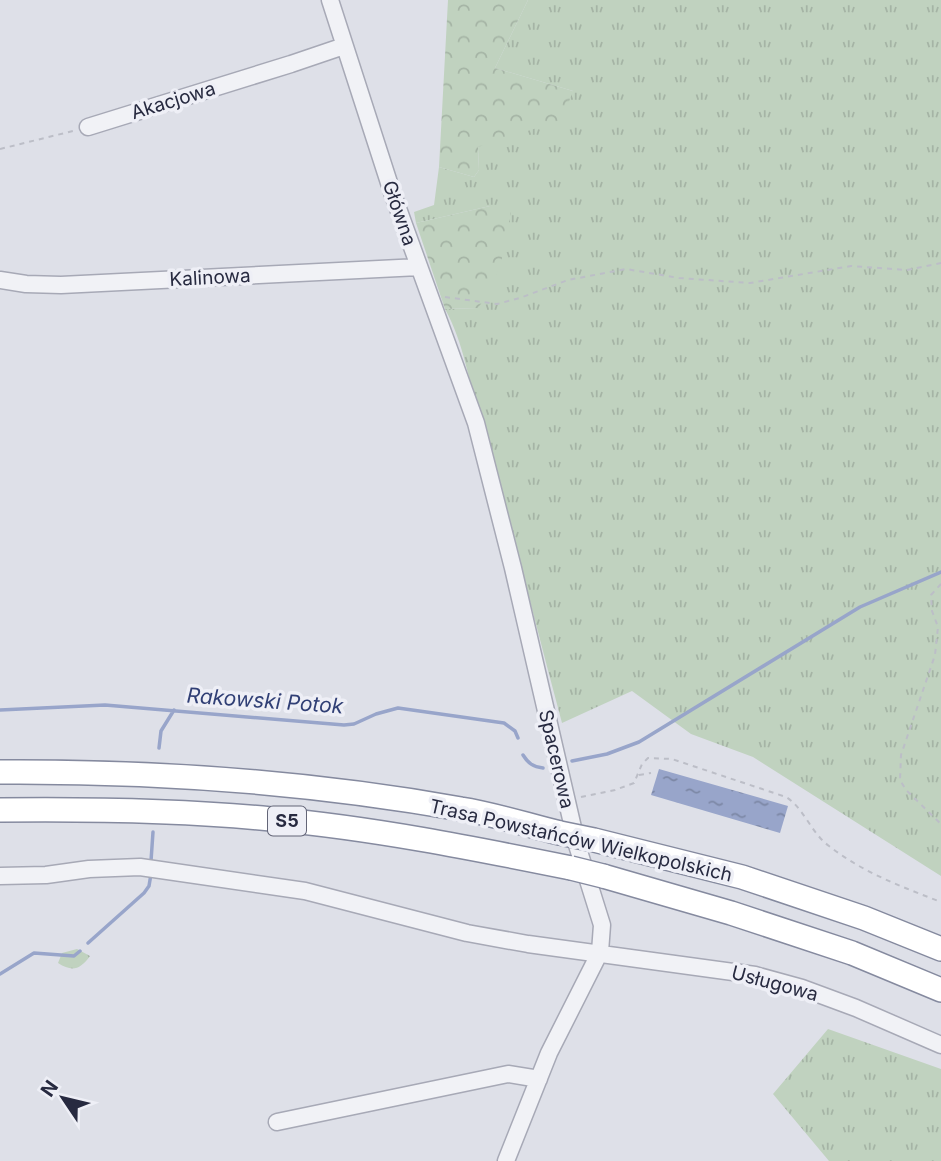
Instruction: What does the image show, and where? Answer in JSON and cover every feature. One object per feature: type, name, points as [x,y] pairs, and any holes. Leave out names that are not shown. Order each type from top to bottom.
[{"type":"highway","name":"Trasa Powstańców Wielkopolskich","points":[[0,772],[128,774],[279,783],[464,809],[742,877],[864,918],[941,949]]},
{"type":"highway","name":"Trasa Powstańców Wielkopolskich","points":[[0,810],[177,812],[273,819],[450,843],[571,868],[731,913],[852,953],[941,990]]},
{"type":"street","name":"Główna","points":[[330,0],[419,267],[476,423]]},
{"type":"street","name":"Akacjowa","points":[[88,127],[344,46]]},
{"type":"street","name":"Kalinowa","points":[[0,280],[61,285],[419,267]]},
{"type":"street","name":"Spacerowa","points":[[476,423],[513,568],[566,799],[602,925],[600,952],[539,1079],[506,1161]]},
{"type":"street","name":"Usługowa","points":[[0,876],[46,875],[89,869],[159,868],[196,876],[305,891],[467,933],[755,975],[802,988],[856,1008],[941,1045]]},
{"type":"street","points":[[277,1122],[508,1074],[539,1079]]},
{"type":"path","points":[[0,149],[88,127]]},
{"type":"path","points":[[430,294],[498,304],[568,280],[626,269],[679,278],[750,284],[851,267],[907,270],[941,263]]},
{"type":"path","points":[[941,584],[931,595],[932,611],[938,627],[935,655],[901,755],[900,780],[906,790],[941,824]]},
{"type":"path","points":[[566,799],[615,790],[634,783],[642,764],[648,758],[672,759],[786,797],[792,801],[816,834],[836,852],[887,881],[941,902]]},
{"type":"path","points":[[638,776],[651,773]]},
{"type":"green space","points":[[448,0],[528,0],[495,68],[573,91],[562,120],[478,147],[479,170],[474,177],[439,167]]},
{"type":"green space","points":[[528,0],[941,0],[941,876],[753,757],[691,734],[632,691],[562,723],[466,363],[445,309],[478,308],[490,206],[416,223],[414,212],[434,205],[439,167],[474,177],[479,170],[478,147],[573,91],[495,68]]},
{"type":"green space","points":[[490,206],[511,212],[501,262],[493,285],[478,308],[445,309],[416,223]]},
{"type":"green space","points":[[77,949],[90,956],[83,964],[68,968],[58,963],[62,953]]},
{"type":"green space","points":[[828,1029],[941,1069],[941,1161],[829,1161],[773,1094]]},
{"type":"water","points":[[659,769],[788,806],[780,833],[651,795]]},
{"type":"waterway","name":"Rakowski Potok","points":[[572,761],[607,754],[639,742],[860,607],[941,572]]},
{"type":"waterway","name":"Rakowski Potok","points":[[0,710],[105,705],[344,725],[398,708],[504,723],[515,731],[518,738]]},
{"type":"waterway","points":[[159,748],[161,731],[174,710]]},
{"type":"waterway","name":"Rakowski Potok","points":[[523,755],[531,764],[543,768]]},
{"type":"waterway","points":[[151,861],[153,832]]},
{"type":"waterway","points":[[88,943],[144,893],[149,886],[151,874]]},
{"type":"waterway","points":[[0,974],[34,953],[74,956],[80,951]]}]
